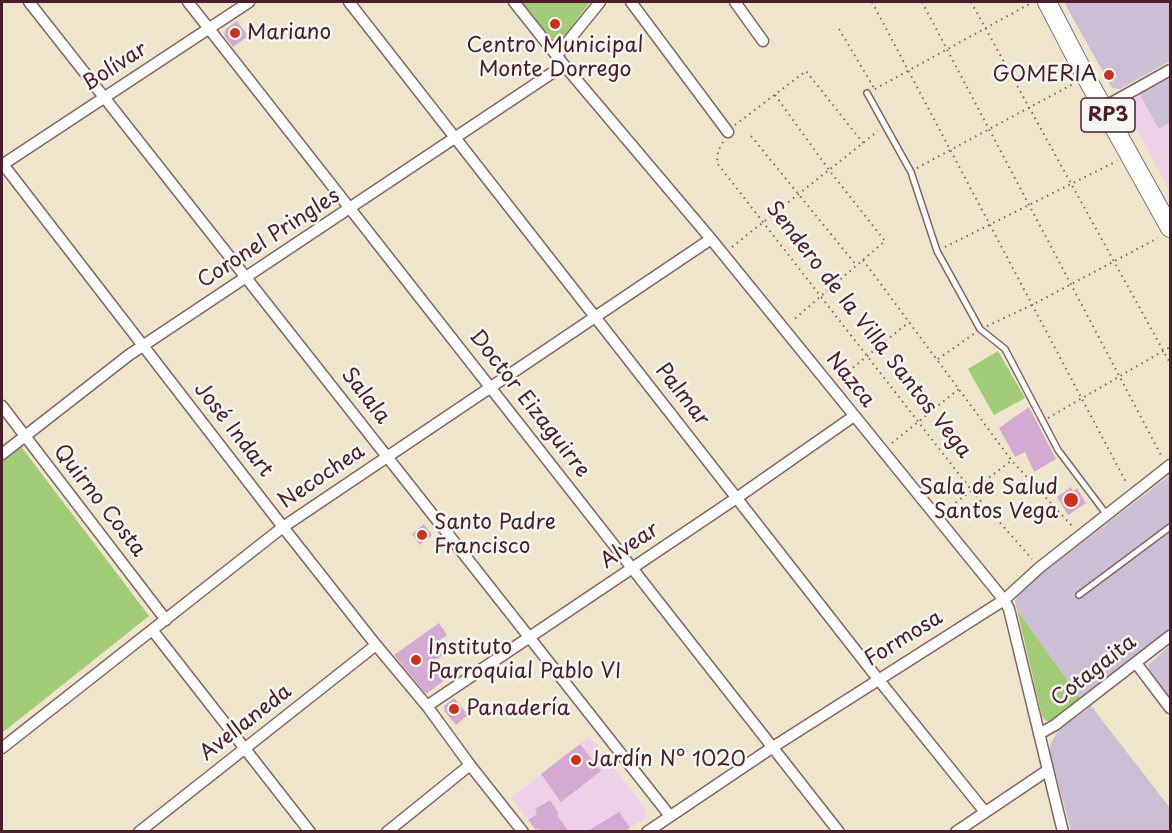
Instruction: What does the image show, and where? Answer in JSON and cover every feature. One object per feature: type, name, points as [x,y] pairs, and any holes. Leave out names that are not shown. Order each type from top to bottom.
[{"type":"highway","name":"RP3","points":[[1047,2],[1130,154],[1166,232]]},
{"type":"street","name":"Salala","points":[[29,2],[670,816]]},
{"type":"street","name":"Doctor Eizaguirre","points":[[188,2],[839,831]]},
{"type":"street","name":"Bolívar","points":[[2,164],[249,2]]},
{"type":"street","name":"Palmar","points":[[349,2],[878,679],[985,812]]},
{"type":"street","name":"Nazca","points":[[514,2],[564,65],[711,239],[1004,600],[1009,609],[1063,831]]},
{"type":"street","points":[[557,55],[600,2]]},
{"type":"street","points":[[631,2],[728,132]]},
{"type":"street","points":[[735,2],[763,41]]},
{"type":"street","name":"Coronel Pringles","points":[[2,454],[143,346],[564,65]]},
{"type":"street","points":[[1104,107],[1170,70]]},
{"type":"street","name":"José Indart","points":[[2,164],[283,527],[427,706],[470,765],[523,831]]},
{"type":"street","name":"Necochea","points":[[2,748],[283,527],[711,239]]},
{"type":"street","name":"Quirno Costa","points":[[2,406],[166,620]]},
{"type":"street","name":"Alvear","points":[[427,706],[738,497],[854,416]]},
{"type":"street","name":"Formosa","points":[[647,831],[878,679],[1004,600],[1039,568],[1169,466]]},
{"type":"street","points":[[153,631],[310,831]]},
{"type":"street","name":"Cotagaita","points":[[1039,734],[1055,725],[1170,636]]},
{"type":"street","name":"Avellaneda","points":[[139,831],[376,645]]},
{"type":"street","points":[[1136,663],[1170,708]]},
{"type":"street","points":[[387,831],[470,765]]},
{"type":"street","points":[[956,831],[1048,770]]},
{"type":"lane","points":[[867,93],[911,172],[937,251],[980,329],[1005,349],[1058,450],[1107,515]]},
{"type":"lane","points":[[1079,595],[1170,527]]},
{"type":"path","points":[[872,2],[1132,495]]},
{"type":"path","points":[[922,2],[1119,376],[1169,466]]},
{"type":"path","points":[[971,2],[1170,363]]},
{"type":"path","points":[[867,93],[1033,2]]},
{"type":"path","points":[[839,29],[875,89]]},
{"type":"path","points":[[728,132],[806,71],[862,142]]},
{"type":"path","points":[[911,172],[1086,76]]},
{"type":"path","points":[[775,95],[885,242],[783,329]]},
{"type":"path","points":[[723,254],[885,125]]},
{"type":"path","name":"Sendero de la Villa Santos Vega","points":[[728,132],[718,151],[717,163],[972,491],[1039,568]]},
{"type":"path","points":[[751,136],[857,266]]},
{"type":"path","points":[[937,251],[1130,154]]},
{"type":"path","points":[[938,359],[980,329],[1115,262],[1166,232]]},
{"type":"path","points":[[863,260],[1012,460],[1081,535]]},
{"type":"path","points":[[830,386],[910,321]]},
{"type":"path","points":[[1042,421],[1170,347]]},
{"type":"path","points":[[882,451],[960,388]]},
{"type":"path","points":[[937,518],[1012,460]]},
{"type":"shaded area","points":[[1064,2],[1170,2],[1170,61],[1120,89],[1112,88]]},
{"type":"shaded area","points":[[1170,75],[1170,122],[1159,129],[1139,93]]},
{"type":"shaded area","points":[[1139,93],[1159,128],[1170,122],[1170,192],[1124,104],[1126,99]]},
{"type":"shaded area","points":[[1170,475],[1170,630],[1081,699],[1017,610],[1015,601],[1018,592]]},
{"type":"shaded area","points":[[1170,645],[1170,699],[1148,665]]},
{"type":"shaded area","points":[[1091,706],[1170,808],[1170,831],[1071,831],[1050,753],[1050,745],[1058,731]]},
{"type":"shaded area","points":[[589,737],[646,809],[645,818],[625,831],[537,831],[511,798]]},
{"type":"green space","name":"Centro Municipal Monte Dorrego","points":[[519,2],[590,2],[556,47]]},
{"type":"green space","points":[[998,351],[1025,398],[994,415],[968,369]]},
{"type":"green space","points":[[20,445],[149,616],[2,733],[2,460]]},
{"type":"green space","points":[[1017,610],[1081,699],[1051,721],[1046,721],[1042,716]]},
{"type":"building","name":"Mariano","points":[[237,21],[248,36],[233,47],[224,35],[226,29]]},
{"type":"building","points":[[1029,407],[1056,459],[1034,472],[1025,452],[1015,457],[999,428]]},
{"type":"building","name":"Sala de Salud Santos Vega","points":[[1071,487],[1073,491],[1077,488],[1086,503],[1068,515],[1057,497]]},
{"type":"building","name":"Santo Padre Francisco","points":[[424,524],[432,535],[420,545],[412,534]]},
{"type":"building","name":"Instituto Parroquial Pablo VI","points":[[439,623],[447,635],[436,643],[444,654],[432,663],[445,680],[426,694],[394,655]]},
{"type":"building","name":"Panadería","points":[[454,698],[468,715],[456,725],[445,712],[444,706]]},
{"type":"building","name":"Jardín N° 1020","points":[[580,744],[601,771],[561,802],[541,774]]},
{"type":"building","points":[[550,800],[568,831],[540,831],[538,828],[536,830],[528,820],[537,814],[535,809]]},
{"type":"building","points":[[619,812],[630,828],[625,831],[588,831]]},
{"type":"place","name":"Centro Municipal Monte Dorrego","points":[[555,24]]},
{"type":"place","name":"Mariano","points":[[235,33]]},
{"type":"place","name":"GOMERIA","points":[[1109,75]]},
{"type":"place","name":"Sala de Salud Santos Vega","points":[[1071,500]]},
{"type":"place","name":"Santo Padre Francisco","points":[[422,535]]},
{"type":"place","name":"Instituto Parroquial Pablo VI","points":[[416,660]]},
{"type":"place","name":"Panadería","points":[[454,709]]},
{"type":"place","name":"Jardín N° 1020","points":[[576,760]]}]
